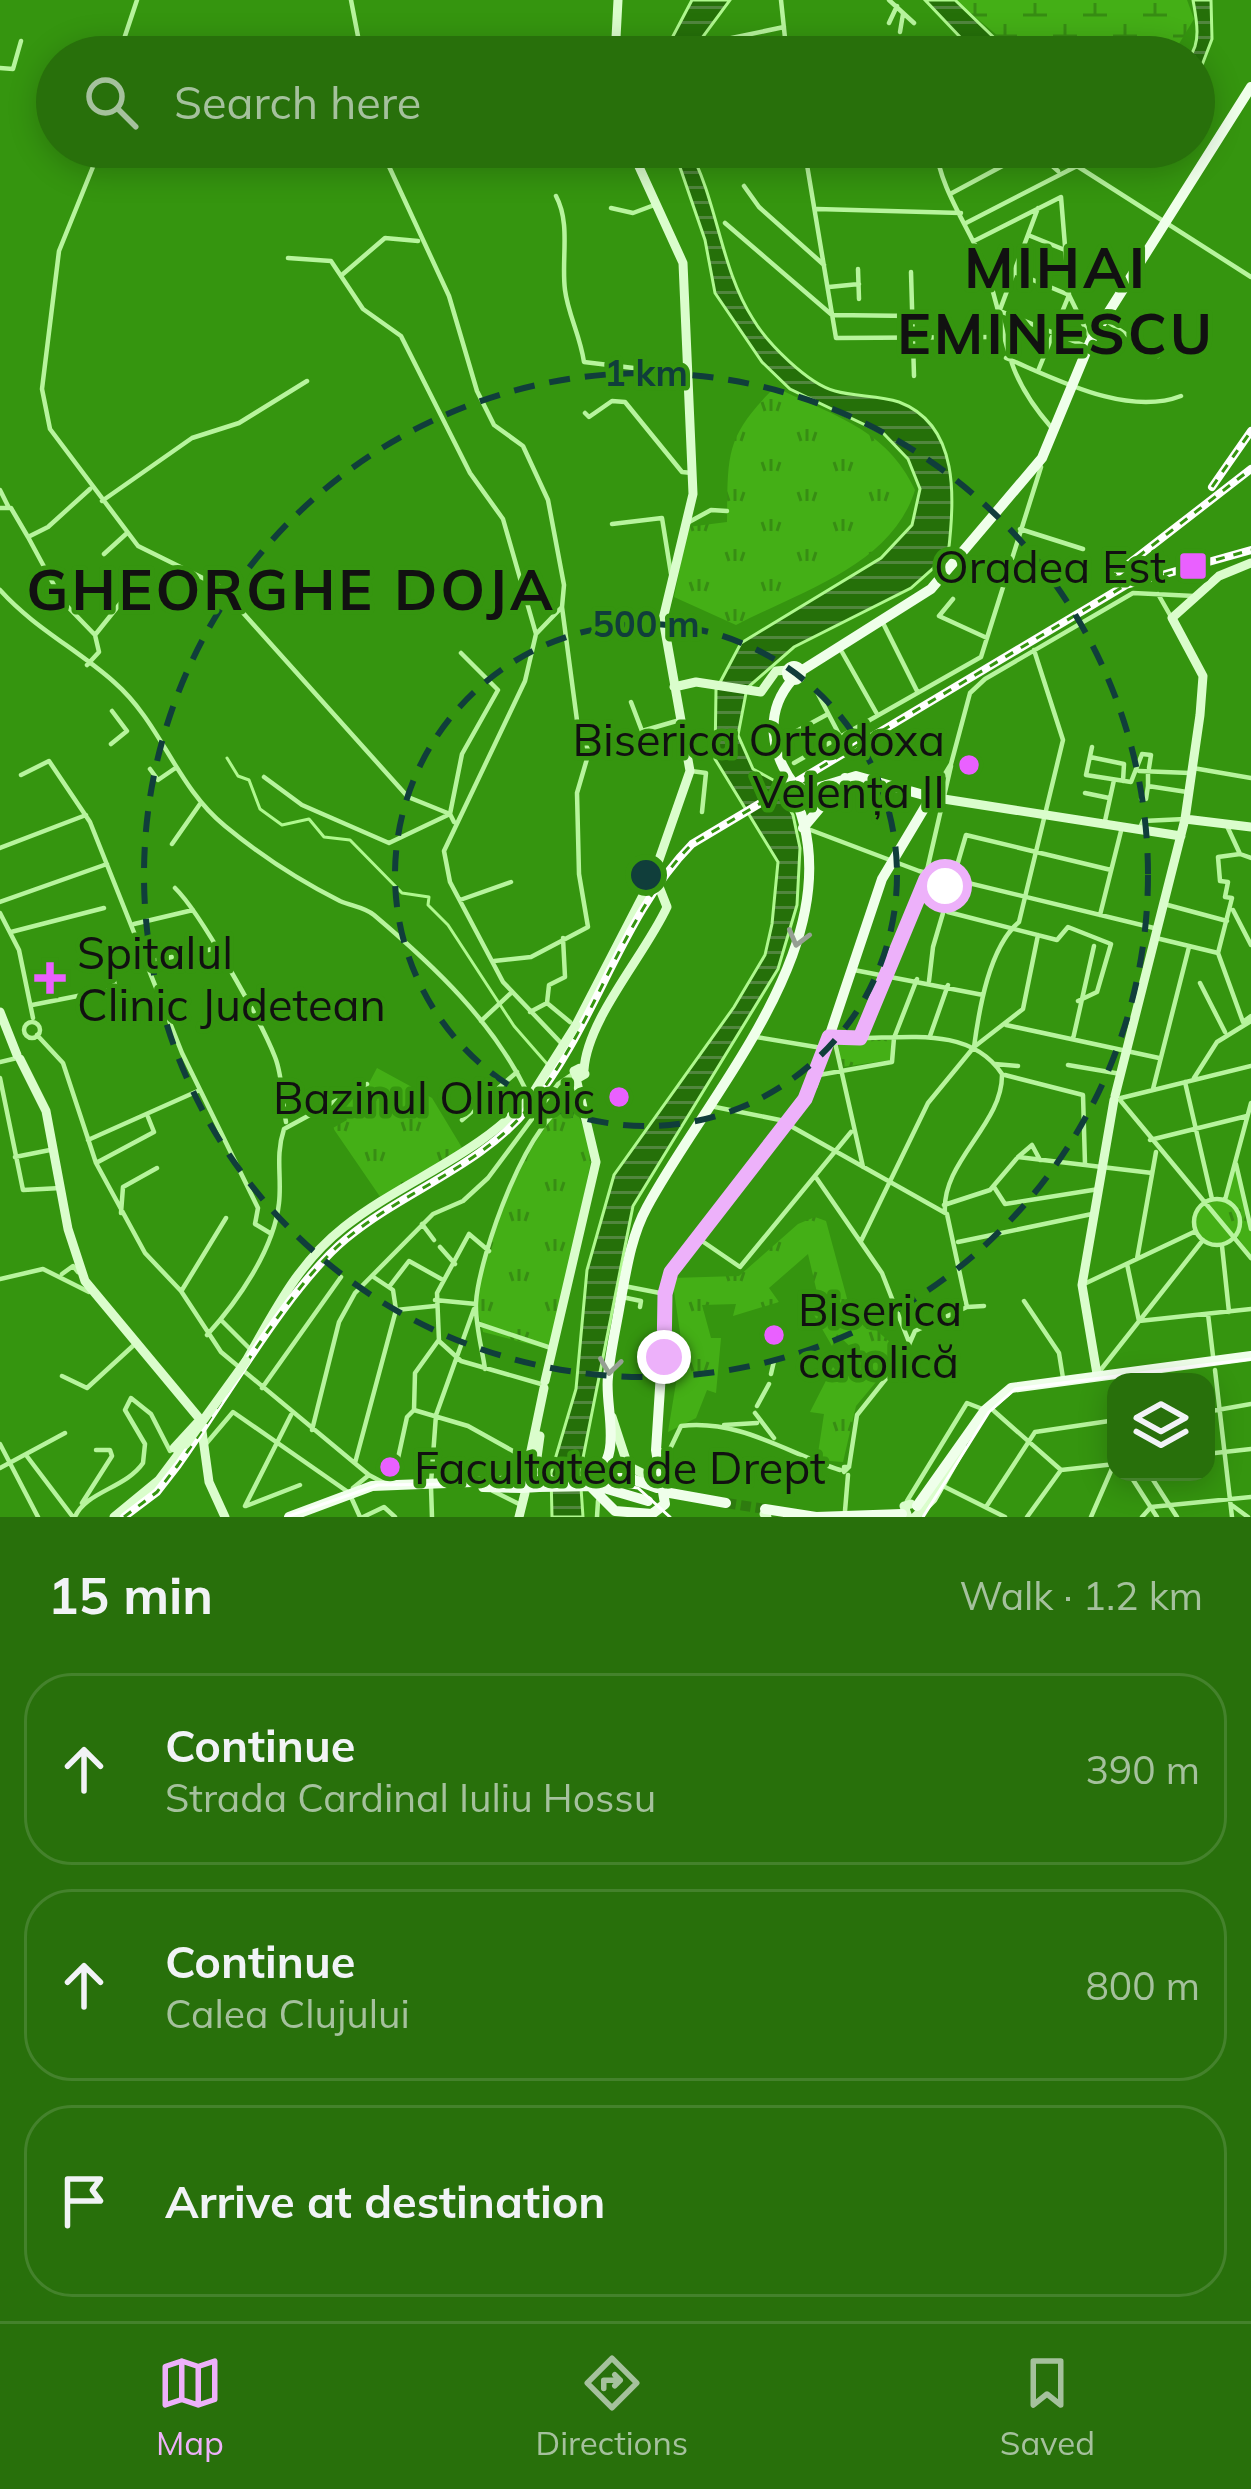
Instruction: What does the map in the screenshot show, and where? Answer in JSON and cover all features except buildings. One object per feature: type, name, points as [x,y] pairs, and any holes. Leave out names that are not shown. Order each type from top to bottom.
[{"type":"main road","points":[[616,36],[618,0]]},
{"type":"main road","points":[[1215,143],[1251,87]]},
{"type":"main road","points":[[176,1452],[249,1356],[288,1285],[319,1248],[370,1209],[494,1132],[517,1111],[573,1023],[654,874],[659,847],[690,771],[663,619],[689,521],[692,472],[683,263],[640,168]]},
{"type":"main road","points":[[1181,836],[947,801],[848,776],[806,790],[775,761],[767,722],[788,674],[880,626],[956,567],[1023,484],[1047,446],[1102,319],[1199,168]]},
{"type":"main road","points":[[674,687],[696,682],[764,691],[931,582],[1023,484],[1036,456],[1047,446]]},
{"type":"main road","points":[[1097,1374],[1082,1285],[1126,1051],[1185,819],[1203,676],[1172,618],[1219,576],[1251,563]]},
{"type":"main road","points":[[594,1482],[614,1441],[608,1377],[623,1292],[645,1210],[751,1036],[797,947],[806,903],[804,826],[774,741],[775,712],[788,674]]},
{"type":"main road","points":[[804,826],[848,776]]},
{"type":"main road","points":[[659,1488],[665,1294],[671,1272],[816,1078],[891,861],[931,797]]},
{"type":"main road","points":[[1161,834],[1185,819],[1251,827]]},
{"type":"main road","points":[[1161,834],[1177,853]]},
{"type":"main road","points":[[544,1485],[535,1472],[543,1384],[596,1162],[578,1096],[577,1072],[597,1026],[648,949],[667,907],[654,874]]},
{"type":"main road","points":[[0,1012],[5,1037],[27,1046],[55,1148],[82,1282],[199,1422],[208,1482],[225,1517]]},
{"type":"main road","points":[[78,1263],[94,1296]]},
{"type":"main road","points":[[814,1516],[911,1505],[946,1469],[989,1410],[1016,1386],[1118,1371],[1214,1365],[1251,1356]]},
{"type":"main road","points":[[518,1517],[520,1487],[541,1412]]},
{"type":"main road","points":[[530,1475],[541,1412]]},
{"type":"main road","points":[[594,1482],[609,1449],[610,1412]]},
{"type":"main road","points":[[610,1412],[625,1470],[659,1488]]},
{"type":"main road","points":[[114,1517],[199,1422]]},
{"type":"main road","points":[[765,1514],[814,1516],[911,1505],[941,1485],[961,1447]]},
{"type":"main road","points":[[911,1505],[961,1447]]},
{"type":"main road","points":[[594,1482],[625,1470]]},
{"type":"main road","points":[[350,1491],[431,1485],[520,1487],[620,1477],[726,1506]]},
{"type":"main road","points":[[594,1482],[627,1507],[659,1488]]},
{"type":"main road","points":[[594,1482],[675,1488],[726,1506]]},
{"type":"main road","points":[[289,1517],[350,1491],[389,1485],[520,1487]]},
{"type":"main road","points":[[765,1514],[781,1517]]},
{"type":"street","points":[[125,36],[136,0]]},
{"type":"street","points":[[351,0],[358,36]]},
{"type":"street","points":[[781,0],[784,36]]},
{"type":"street","points":[[889,0],[914,23]]},
{"type":"street","points":[[889,22],[897,6]]},
{"type":"street","points":[[900,32],[903,13]]},
{"type":"street","points":[[741,36],[784,27]]},
{"type":"street","points":[[0,68],[13,69],[21,40]]},
{"type":"street","points":[[93,168],[59,251],[42,389],[50,429],[126,534],[146,552],[219,586],[409,797],[450,814]]},
{"type":"street","points":[[389,168],[448,296],[494,425],[523,446],[548,500],[564,586],[562,607],[578,728],[589,752],[577,793],[579,874],[589,927],[531,957],[493,962]]},
{"type":"street","points":[[807,168],[836,338],[1000,337]]},
{"type":"street","points":[[941,168],[974,241],[999,315],[1006,358],[1028,403],[1054,431]]},
{"type":"street","points":[[952,193],[996,168]]},
{"type":"street","points":[[1054,168],[1060,173]]},
{"type":"street","points":[[966,223],[1072,168]]},
{"type":"street","points":[[1080,168],[1251,278]]},
{"type":"street","points":[[744,186],[758,207],[824,265]]},
{"type":"street","points":[[556,196],[563,214],[565,294],[582,336],[584,362],[642,369],[656,383],[685,380]]},
{"type":"street","points":[[974,241],[1061,197],[1069,295],[1089,344]]},
{"type":"street","points":[[611,208],[633,213],[658,204]]},
{"type":"street","points":[[999,315],[1038,208]]},
{"type":"street","points":[[814,209],[962,213]]},
{"type":"street","points":[[725,224],[832,315],[913,316]]},
{"type":"street","points":[[1028,235],[1065,250]]},
{"type":"street","points":[[343,274],[386,238],[420,241]]},
{"type":"street","points":[[288,258],[322,257],[343,274],[363,309],[401,336],[470,473],[502,519],[536,634],[525,681],[444,851],[460,900],[509,995],[562,1041],[560,1058],[577,1072],[558,1084],[475,1191],[422,1224],[371,1276],[339,1322],[312,1430]]},
{"type":"street","points":[[858,269],[859,299]]},
{"type":"street","points":[[911,272],[914,376]]},
{"type":"street","points":[[1014,272],[1069,295]]},
{"type":"street","points":[[828,287],[859,284]]},
{"type":"street","points":[[1038,371],[1069,295]]},
{"type":"street","points":[[999,315],[1089,344]]},
{"type":"street","points":[[1102,319],[1158,356]]},
{"type":"street","points":[[1006,358],[1073,385],[1143,404],[1181,395]]},
{"type":"street","points":[[100,502],[192,438],[239,423],[308,381]]},
{"type":"street","points":[[585,413],[589,417],[612,401],[626,402],[682,472],[692,472]]},
{"type":"street","points":[[788,774],[840,736],[984,650],[1019,529],[1023,484]]},
{"type":"street","points":[[28,537],[48,527],[90,489]]},
{"type":"street","points":[[0,490],[4,507],[28,537],[55,587]]},
{"type":"street","points":[[689,521],[710,510],[727,511]]},
{"type":"street","points":[[611,524],[662,518],[673,580]]},
{"type":"street","points":[[1019,529],[1083,549]]},
{"type":"street","points":[[104,554],[126,534]]},
{"type":"street","points":[[0,590],[87,665],[112,680],[162,740],[174,769],[200,804],[286,870],[372,914],[410,943],[484,1019],[529,1092]]},
{"type":"street","points":[[1158,594],[1172,618]]},
{"type":"street","points":[[95,634],[127,595]]},
{"type":"street","points":[[931,797],[945,781],[970,693],[1122,598],[1195,596]]},
{"type":"street","points":[[952,599],[939,616],[987,638]]},
{"type":"street","points":[[67,606],[95,634],[99,652],[87,665]]},
{"type":"street","points":[[536,634],[562,607]]},
{"type":"street","points":[[880,626],[918,693]]},
{"type":"street","points":[[840,648],[877,714]]},
{"type":"street","points":[[974,1047],[983,995],[1012,928],[1019,922],[1063,740],[1034,650]]},
{"type":"street","points":[[455,824],[450,814],[462,754],[497,690],[460,653]]},
{"type":"street","points":[[818,694],[840,736]]},
{"type":"street","points":[[632,702],[642,731],[680,720]]},
{"type":"street","points":[[111,744],[127,731],[115,714],[134,704]]},
{"type":"street","points":[[774,741],[828,714]]},
{"type":"street","points":[[1092,747],[1086,775],[1131,782],[1145,770],[1251,778]]},
{"type":"street","points":[[1090,757],[1124,764],[1123,781]]},
{"type":"street","points":[[21,775],[46,760],[65,778],[86,815],[200,1090],[258,1208],[255,1224],[270,1233]]},
{"type":"street","points":[[150,770],[158,780],[174,769]]},
{"type":"street","points":[[1141,799],[1146,800],[1148,786],[1145,770]]},
{"type":"street","points":[[690,771],[706,773],[702,812]]},
{"type":"street","points":[[264,777],[302,806],[389,843],[450,814]]},
{"type":"street","points":[[1104,824],[1114,780]]},
{"type":"street","points":[[860,1038],[924,874],[947,801],[945,781]]},
{"type":"street","points":[[1148,786],[1189,793]]},
{"type":"street","points":[[1085,793],[1110,798]]},
{"type":"street","points":[[172,844],[200,804]]},
{"type":"street","points":[[0,848],[86,815]]},
{"type":"street","points":[[1139,831],[1142,821],[1185,819]]},
{"type":"street","points":[[1226,823],[1240,854]]},
{"type":"street","points":[[804,826],[820,837],[924,874],[952,892]]},
{"type":"street","points":[[1100,915],[1122,827]]},
{"type":"street","points":[[929,981],[966,836],[1111,870]]},
{"type":"street","points":[[1251,858],[1240,854],[1218,857],[1220,880],[1228,882],[1233,910],[1251,944]]},
{"type":"street","points":[[0,902],[108,864]]},
{"type":"street","points":[[924,874],[955,876],[1218,953]]},
{"type":"street","points":[[460,900],[511,882]]},
{"type":"street","points":[[175,888],[194,909],[275,1058],[287,1124],[276,1156],[279,1201],[270,1233],[221,1320],[207,1335]]},
{"type":"street","points":[[1164,904],[1228,921]]},
{"type":"street","points":[[11,932],[104,908]]},
{"type":"street","points":[[134,924],[194,909]]},
{"type":"street","points":[[1194,1078],[1226,1033],[1248,1020],[1218,953],[1233,910]]},
{"type":"street","points":[[948,912],[1060,939],[1068,927],[1111,944],[1097,992],[1078,1000]]},
{"type":"street","points":[[0,913],[11,932],[38,1020],[27,1046],[0,1062]]},
{"type":"street","points":[[861,1241],[928,1103],[974,1047],[1006,1025],[1027,1001],[1038,935]]},
{"type":"street","points":[[547,1003],[549,985],[564,978],[563,938]]},
{"type":"street","points":[[1073,1039],[1078,1000],[1094,946]]},
{"type":"street","points":[[1153,1089],[1189,947]]},
{"type":"street","points":[[200,952],[217,949]]},
{"type":"street","points":[[147,962],[172,957]]},
{"type":"street","points":[[32,1005],[108,990],[116,985],[111,970]]},
{"type":"street","points":[[854,970],[983,995]]},
{"type":"street","points":[[1087,974],[1102,976]]},
{"type":"street","points":[[838,1069],[891,1062],[894,1038],[917,979]]},
{"type":"street","points":[[1200,983],[1226,1033]]},
{"type":"street","points":[[929,1038],[948,985]]},
{"type":"street","points":[[484,1019],[509,995]]},
{"type":"street","points":[[547,1003],[573,1023]]},
{"type":"street","points":[[530,1012],[547,1003]]},
{"type":"street","points":[[1006,1025],[1159,1058]]},
{"type":"street","points":[[751,1036],[828,1051],[860,1038],[929,1038],[974,1047],[1002,1074],[1083,1095],[1085,1164]]},
{"type":"street","points":[[27,1046],[63,1063],[96,1163],[120,1215],[145,1253],[181,1291],[207,1335],[292,1414],[369,1475],[389,1485]]},
{"type":"street","points":[[828,1051],[838,1069],[851,1132],[866,1172]]},
{"type":"street","points":[[828,1051],[838,1069]]},
{"type":"street","points":[[995,1064],[1018,1066]]},
{"type":"street","points":[[1068,1065],[1119,1094],[1156,1149],[1251,1258]]},
{"type":"street","points":[[1119,1094],[1251,1066]]},
{"type":"street","points":[[462,1120],[517,1072]]},
{"type":"street","points":[[943,1209],[960,1161],[1000,1093],[1002,1074]]},
{"type":"street","points":[[0,1078],[26,1194],[64,1187]]},
{"type":"street","points":[[1185,1080],[1212,1199]]},
{"type":"street","points":[[287,1124],[367,1084]]},
{"type":"street","points":[[88,1140],[200,1090]]},
{"type":"street","points":[[432,1517],[436,1415],[476,1304],[504,1196],[547,1121],[578,1096]]},
{"type":"street","points":[[1225,1200],[1251,1102]]},
{"type":"street","points":[[709,1106],[786,1124],[886,1185],[943,1209],[958,1242],[968,1307]]},
{"type":"street","points":[[96,1163],[154,1132],[147,1115]]},
{"type":"street","points":[[1150,1140],[1247,1116]]},
{"type":"street","points":[[697,1238],[740,1268],[851,1132]]},
{"type":"street","points":[[943,1209],[994,1187],[1032,1145],[1040,1160]]},
{"type":"street","points":[[15,1157],[55,1148]]},
{"type":"street","points":[[1137,1259],[1156,1149]]},
{"type":"street","points":[[1018,1156],[1152,1173]]},
{"type":"street","points":[[1234,1160],[1251,1229]]},
{"type":"street","points":[[120,1215],[123,1187],[157,1168]]},
{"type":"street","points":[[814,1176],[889,1286],[909,1342]]},
{"type":"street","points":[[994,1187],[1005,1204],[1099,1189]]},
{"type":"street","points":[[1212,1199],[1225,1200],[1246,1215],[1233,1239],[1222,1245],[1203,1240],[1196,1231],[1195,1216],[1212,1199]]},
{"type":"street","points":[[958,1242],[1095,1214]]},
{"type":"street","points":[[181,1291],[226,1218]]},
{"type":"street","points":[[422,1224],[434,1240]]},
{"type":"street","points":[[1082,1285],[1196,1231]]},
{"type":"street","points":[[489,1251],[469,1234],[435,1303],[439,1341],[455,1358],[543,1384]]},
{"type":"street","points":[[1097,1374],[1203,1240]]},
{"type":"street","points":[[1222,1245],[1229,1312]]},
{"type":"street","points":[[440,1247],[455,1264]]},
{"type":"street","points":[[389,1287],[409,1262],[443,1280]]},
{"type":"street","points":[[1127,1264],[1139,1322]]},
{"type":"street","points":[[62,1274],[73,1266],[82,1282]]},
{"type":"street","points":[[0,1279],[30,1269],[82,1282]]},
{"type":"street","points":[[356,1463],[396,1310],[389,1287],[371,1276]]},
{"type":"street","points":[[262,1388],[340,1277]]},
{"type":"street","points":[[623,1292],[665,1294]]},
{"type":"street","points":[[623,1292],[641,1301],[640,1307]]},
{"type":"street","points":[[1024,1301],[1059,1353],[1063,1378]]},
{"type":"street","points":[[396,1310],[435,1303],[476,1304]]},
{"type":"street","points":[[476,1304],[485,1369]]},
{"type":"street","points":[[843,1511],[857,1415],[904,1356],[918,1329],[968,1307],[983,1306]]},
{"type":"street","points":[[1139,1322],[1251,1310]]},
{"type":"street","points":[[1208,1315],[1232,1517]]},
{"type":"street","points":[[221,1320],[249,1356]]},
{"type":"street","points":[[479,1324],[554,1348]]},
{"type":"street","points":[[395,1472],[407,1417],[414,1410],[415,1373],[439,1341]]},
{"type":"street","points":[[62,1376],[87,1388],[135,1344]]},
{"type":"street","points":[[1109,1360],[1118,1371]]},
{"type":"street","points":[[771,1374],[774,1361]]},
{"type":"street","points":[[769,1384],[756,1410],[757,1423],[778,1442]]},
{"type":"street","points":[[82,1504],[122,1485],[143,1463],[145,1444],[125,1410],[131,1398],[152,1414],[176,1452]]},
{"type":"street","points":[[911,1505],[917,1482],[966,1404],[973,1402],[1027,1439],[1061,1470]]},
{"type":"street","points":[[1215,1409],[1251,1404]]},
{"type":"street","points":[[414,1410],[468,1426],[530,1460]]},
{"type":"street","points":[[206,1445],[233,1412],[350,1491],[362,1517],[384,1507],[394,1515]]},
{"type":"street","points":[[292,1414],[245,1506],[300,1485]]},
{"type":"street","points":[[986,1507],[1027,1439],[1044,1429],[1107,1421]]},
{"type":"street","points":[[659,1488],[681,1426],[757,1423]]},
{"type":"street","points":[[718,1427],[778,1442],[846,1470]]},
{"type":"street","points":[[0,1468],[65,1433]]},
{"type":"street","points":[[0,1444],[38,1517]]},
{"type":"street","points":[[1215,1453],[1251,1449]]},
{"type":"street","points":[[26,1455],[74,1517],[112,1456],[110,1450],[96,1450]]},
{"type":"street","points":[[1027,1517],[1061,1470],[1107,1465]]},
{"type":"street","points":[[350,1491],[369,1475]]},
{"type":"street","points":[[1091,1517],[1107,1481]]},
{"type":"street","points":[[1135,1481],[1157,1517]]},
{"type":"street","points":[[1154,1481],[1178,1517]]},
{"type":"street","points":[[594,1482],[597,1517]]},
{"type":"street","points":[[518,1517],[530,1493],[544,1485]]},
{"type":"street","points":[[941,1485],[1005,1517]]},
{"type":"street","points":[[482,1487],[518,1501],[518,1517]]},
{"type":"street","points":[[1142,1517],[1151,1508],[1251,1497]]},
{"type":"street","points":[[1230,1501],[1248,1517]]},
{"type":"green space","points":[[955,0],[1187,0],[1194,19],[1184,36],[998,36]]},
{"type":"green space","points":[[775,387],[873,438],[903,469],[915,490],[903,516],[865,557],[736,625],[674,597],[688,527],[727,522],[733,447],[747,419]]},
{"type":"green space","points":[[838,1040],[892,1040],[891,1060],[841,1067]]},
{"type":"green space","points":[[377,1068],[432,1098],[464,1151],[383,1201],[333,1128],[347,1120],[338,1099],[368,1085]]},
{"type":"green space","points":[[573,1102],[593,1151],[552,1350],[483,1332],[477,1304],[486,1256],[510,1192],[541,1133]]},
{"type":"green space","points":[[1235,1160],[1251,1229],[1251,1256],[1237,1236],[1217,1245],[1203,1240],[1194,1223],[1201,1205],[1225,1199]]},
{"type":"green space","points":[[815,1217],[826,1221],[849,1306],[901,1352],[856,1406],[843,1462],[817,1460],[824,1414],[810,1412],[833,1367],[842,1376],[860,1356],[837,1334],[832,1346],[810,1308],[819,1301],[808,1254],[769,1288],[779,1302],[733,1316],[736,1304],[702,1305],[711,1338],[721,1338],[716,1393],[707,1390],[696,1418],[668,1432],[682,1346],[672,1278],[739,1276],[798,1224]]},
{"type":"shaded area","points":[[692,0],[730,0],[703,36],[673,36]]},
{"type":"shaded area","points":[[925,0],[955,0],[992,36],[959,36]]},
{"type":"shaded area","points":[[1193,0],[1211,0],[1212,36],[1197,36]]},
{"type":"shaded area","points":[[680,168],[698,168],[742,299],[778,350],[824,387],[899,402],[933,428],[943,446],[952,488],[948,555],[911,588],[794,647],[747,688],[738,735],[753,769],[775,781],[793,815],[800,848],[797,905],[778,969],[633,1206],[580,1473],[583,1517],[552,1517],[551,1473],[576,1389],[587,1270],[614,1175],[734,1007],[765,955],[772,924],[778,862],[715,759],[716,690],[741,643],[881,558],[912,525],[920,489],[908,459],[884,434],[790,389],[762,362],[715,293],[705,240]]},
{"type":"waterway","points":[[227,758],[238,776],[249,780],[260,809],[282,825],[309,819],[324,837],[350,840],[402,893],[429,897],[428,905],[448,925],[514,1026],[548,1065]]},
{"type":"tunnel","points":[[726,1503],[765,1509]]},
{"type":"tram line","points":[[923,1517],[989,1412],[1015,1389],[1251,1359]]},
{"type":"tram line","points":[[286,1517],[378,1485],[595,1482],[638,1488],[670,1517]]},
{"type":"railway","points":[[1212,487],[1251,431]]},
{"type":"railway","points":[[1109,579],[1251,469]]},
{"type":"railway","points":[[124,1517],[157,1492],[280,1314],[324,1260],[369,1222],[489,1146],[530,1106],[573,1042],[646,904],[692,844],[1126,585],[1251,550]]},
{"type":"place","name":"Oradea Est","points":[[1193,566]]},
{"type":"place","name":"Biserica Ortodoxa Velența II","points":[[969,765]]},
{"type":"place","name":"Spitalul Clinic Judetean","points":[[50,978]]},
{"type":"place","name":"Bazinul Olimpic","points":[[619,1097]]},
{"type":"place","name":"Biserica catolică","points":[[774,1335]]},
{"type":"place","name":"Facultatea de Drept","points":[[390,1467]]},
{"type":"district","name":"MIHAI EMINESCU","points":[[1056,299]]},
{"type":"district","name":"GHEORGHE DOJA","points":[[291,588]]},
{"type":"route","points":[[664,1357],[665,1294],[671,1272],[805,1099],[829,1037],[860,1038],[926,879],[945,886]]}]
